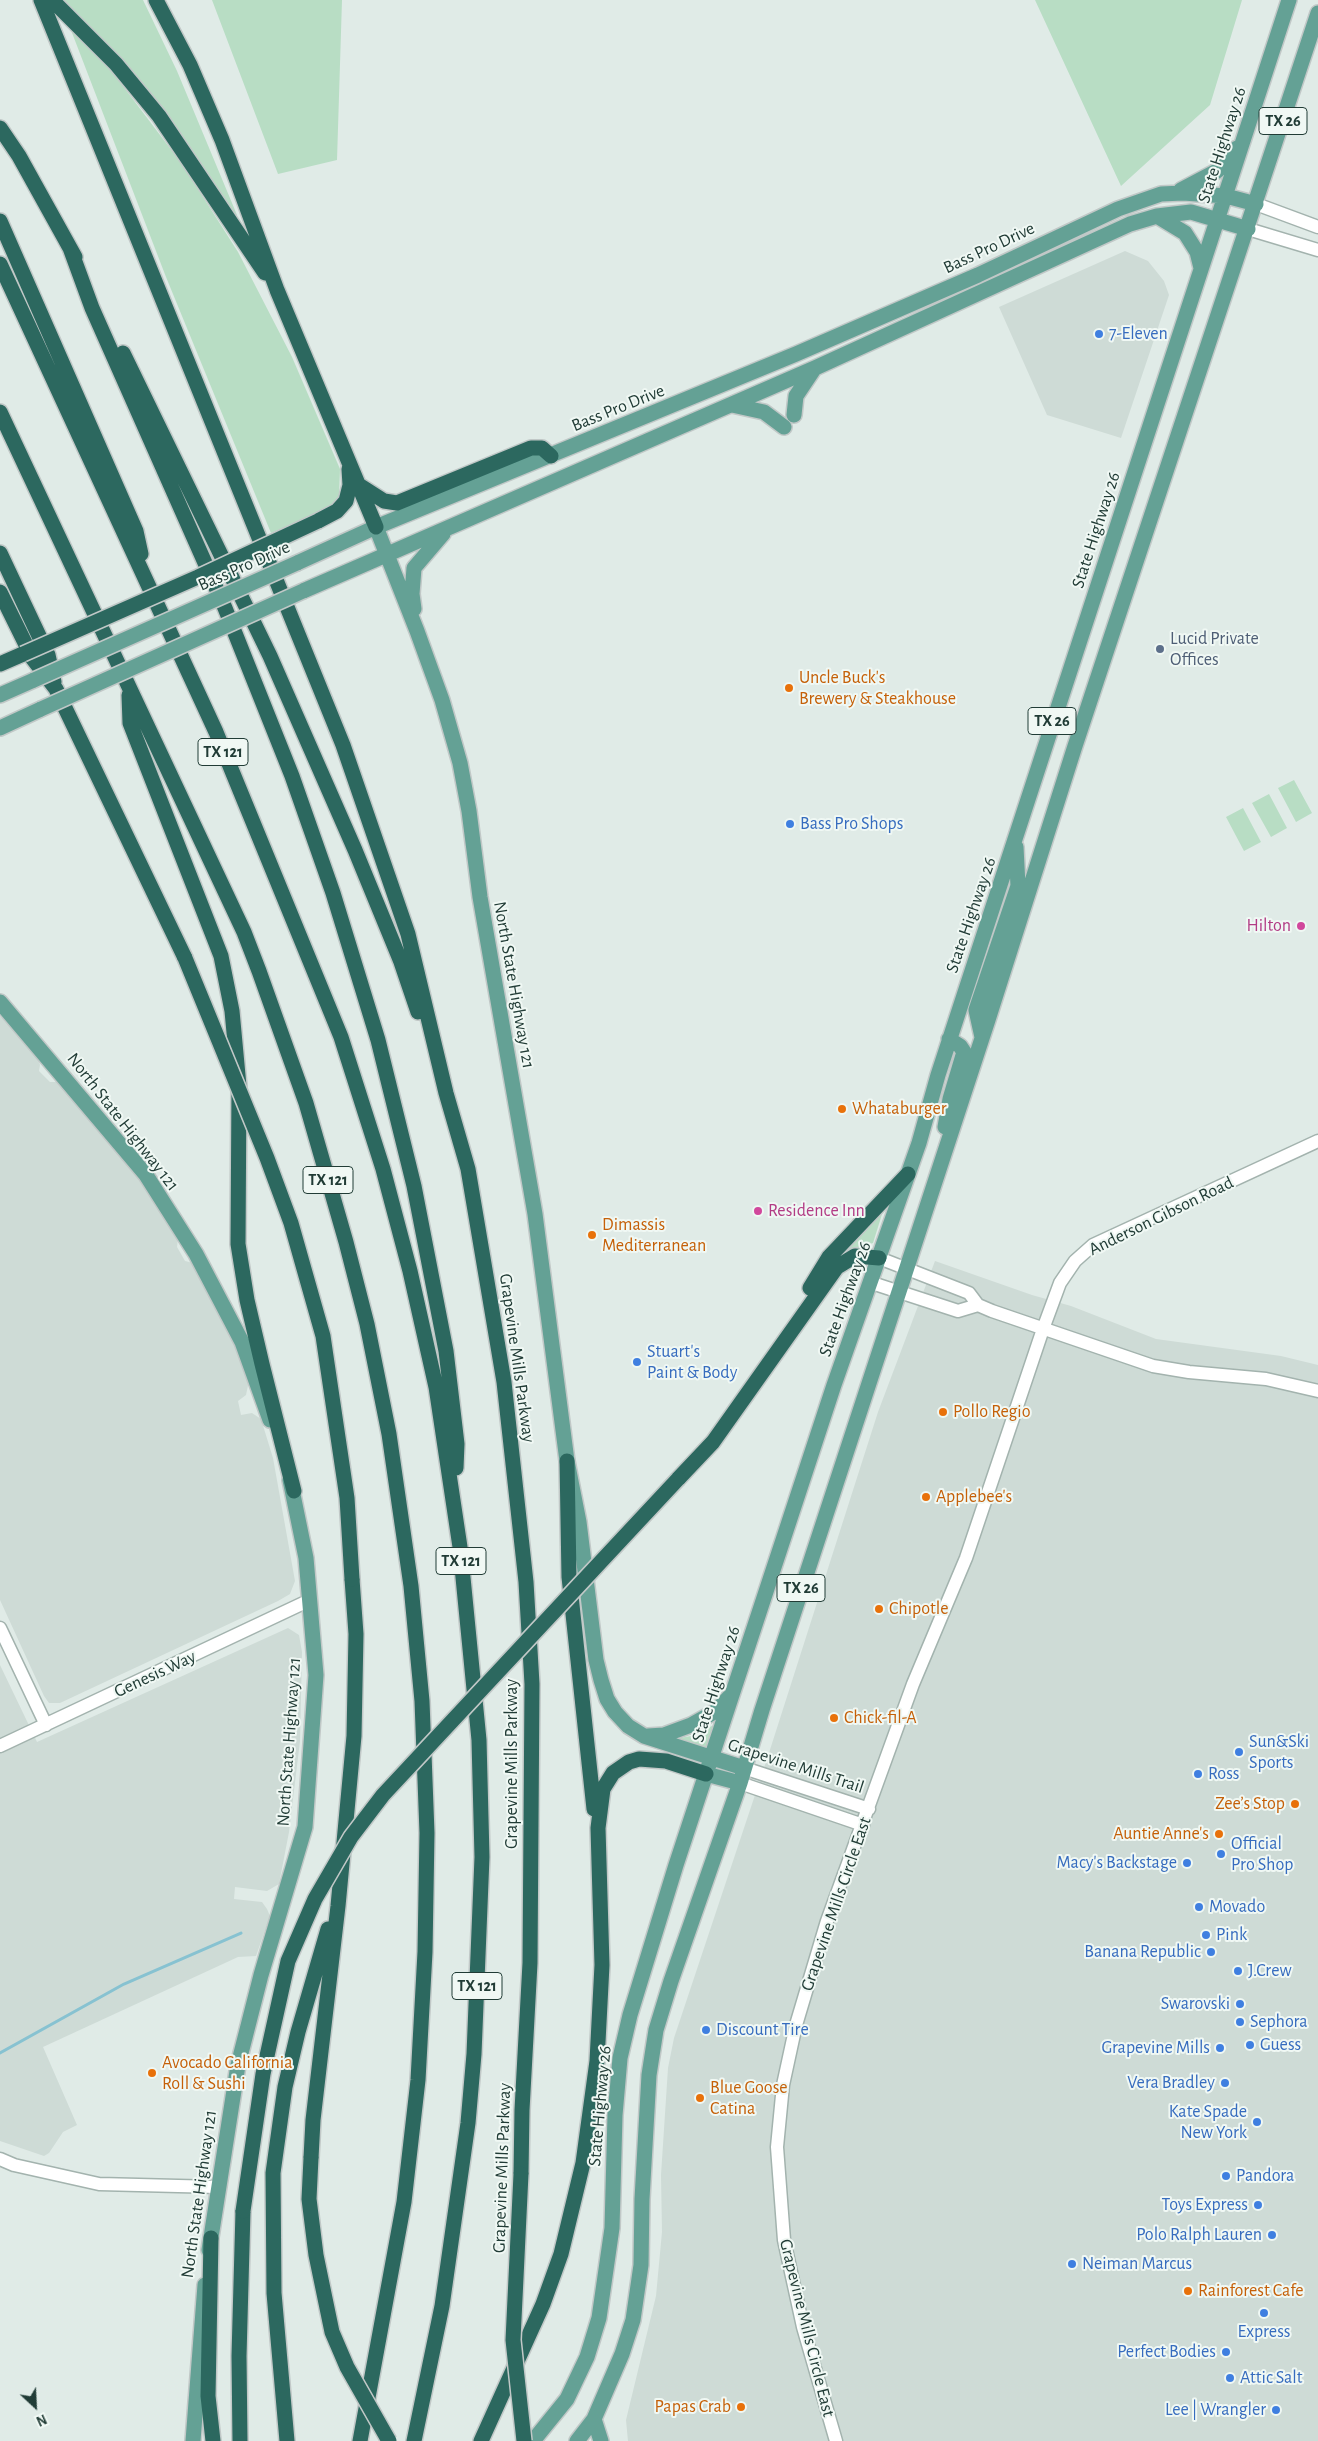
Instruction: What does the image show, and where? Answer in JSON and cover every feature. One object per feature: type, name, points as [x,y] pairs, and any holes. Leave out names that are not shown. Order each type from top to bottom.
[{"type":"highway","points":[[41,0],[343,745],[408,934],[446,1093]]},
{"type":"highway","points":[[52,0],[116,64],[189,159],[277,290]]},
{"type":"highway","points":[[156,0],[190,65],[222,140],[277,290],[376,527]]},
{"type":"highway","points":[[0,128],[20,156],[70,248],[167,457],[270,656],[355,850],[400,962],[446,1093]]},
{"type":"highway","points":[[0,221],[136,531],[148,585]]},
{"type":"highway","name":"TX 121","points":[[0,264],[216,732],[341,1037],[383,1169],[410,1271],[436,1386],[455,1504],[478,1740],[482,1797],[481,1914],[474,2054],[461,2187],[442,2306],[414,2441]]},
{"type":"highway","name":"TX 121","points":[[0,412],[244,932],[306,1103],[367,1324],[389,1434],[411,1586],[422,1701],[427,1833],[425,1952],[418,2080],[404,2202],[360,2441]]},
{"type":"highway","points":[[359,485],[384,502],[397,503],[531,448],[542,448],[551,456]]},
{"type":"highway","points":[[167,457],[292,776],[333,892],[378,1040],[414,1186],[446,1351],[457,1444],[455,1504]]},
{"type":"highway","points":[[0,664],[198,577],[318,522],[337,511],[346,501],[350,485],[348,460]]},
{"type":"highway","points":[[0,553],[48,655],[56,689]]},
{"type":"highway","points":[[0,592],[33,659],[56,689],[185,958],[268,1158],[291,1223],[323,1336],[347,1498],[356,1634],[354,1736],[340,1889],[313,2120],[309,2198],[316,2255],[332,2332],[347,2367],[389,2441]]},
{"type":"highway","points":[[129,689],[130,723],[221,956],[232,1011],[239,1086],[238,1244],[249,1309],[294,1491]]},
{"type":"highway","name":"Grapevine Mills Parkway","points":[[446,1093],[468,1169],[504,1382],[526,1582],[532,1684],[530,1963],[513,2340],[524,2441]]},
{"type":"highway","points":[[777,1348],[796,1311],[829,1257],[908,1174]]},
{"type":"highway","points":[[240,2441],[239,2356],[243,2211],[263,2074],[288,1961],[315,1899],[351,1837],[383,1795],[713,1442],[777,1348],[837,1267],[855,1256],[879,1258]]},
{"type":"highway","points":[[567,1461],[570,1577],[592,1798],[598,1828]]},
{"type":"highway","points":[[481,2441],[543,2304],[561,2254],[583,2163],[597,2061],[602,1965],[598,1828],[602,1789],[613,1773],[639,1758],[657,1759],[706,1774]]},
{"type":"highway","points":[[287,2441],[274,2293],[273,2173],[287,2077],[298,2032],[340,1889]]},
{"type":"highway","points":[[210,2238],[208,2396],[213,2441]]},
{"type":"main road","name":"State Highway 26","points":[[533,2441],[567,2399],[587,2357],[599,2318],[612,2228],[615,2115],[620,2058],[630,2015],[711,1758],[834,1385],[872,1283],[908,1174],[949,1039],[1015,841],[1052,720],[1111,546],[1289,0]]},
{"type":"main road","name":"TX 26","points":[[594,2419],[622,2354],[637,2298],[641,2266],[648,2075],[654,2039],[671,1981],[740,1783],[848,1444],[1138,554],[1248,229],[1318,13]]},
{"type":"main road","points":[[1161,194],[1182,190],[1217,171],[1231,158],[1245,136]]},
{"type":"main road","name":"Bass Pro Drive","points":[[0,695],[376,527],[789,357],[978,275],[1118,209],[1161,194],[1202,193],[1226,196],[1256,204]]},
{"type":"main road","name":"Bass Pro Drive","points":[[0,728],[303,591],[815,368],[1130,224],[1157,216],[1191,212],[1248,229]]},
{"type":"main road","points":[[1157,216],[1183,232],[1197,252],[1201,268]]},
{"type":"main road","points":[[794,414],[796,396],[815,368]]},
{"type":"main road","points":[[732,405],[764,412],[784,427]]},
{"type":"main road","name":"North State Highway 121","points":[[376,527],[442,700],[460,762],[469,810],[480,897],[535,1214],[567,1461],[579,1522],[596,1660],[607,1699],[615,1712],[628,1726],[644,1736]]},
{"type":"main road","points":[[417,631],[412,594],[414,568],[434,542],[452,527]]},
{"type":"main road","points":[[1111,546],[1138,554]]},
{"type":"main road","points":[[982,1037],[976,1010],[1018,886],[1015,841]]},
{"type":"main road","name":"North State Highway 121","points":[[0,1002],[146,1175],[196,1254],[242,1342],[294,1491],[306,1558],[316,1675],[304,1827],[261,1975],[238,2065],[210,2238],[202,2307],[193,2441]]},
{"type":"main road","points":[[946,1148],[945,1125],[950,1099],[964,1052],[960,1046],[949,1039]]},
{"type":"main road","points":[[644,1736],[664,1734],[691,1725],[716,1711],[733,1692]]},
{"type":"main road","name":"Grapevine Mills Trail","points":[[644,1736],[744,1768]]},
{"type":"main road","name":"Grapevine Mills Trail","points":[[706,1774],[740,1783]]},
{"type":"main road","points":[[577,2441],[594,2419]]},
{"type":"main road","points":[[594,2419],[600,2441]]},
{"type":"street","points":[[1256,204],[1318,227]]},
{"type":"street","points":[[1248,229],[1318,250]]},
{"type":"street","name":"Anderson Gibson Road","points":[[1043,1329],[1060,1283],[1076,1261],[1093,1245],[1318,1141]]},
{"type":"street","points":[[879,1258],[968,1292],[978,1305],[1154,1366],[1188,1372],[1266,1380],[1318,1391]]},
{"type":"street","points":[[872,1283],[958,1311],[978,1305]]},
{"type":"street","name":"Grapevine Mills Circle East","points":[[836,2441],[803,2328],[786,2249],[779,2200],[777,2147],[783,2085],[796,2025],[826,1922],[869,1809],[913,1684],[966,1558],[1043,1329]]},
{"type":"street","name":"Genesis Way","points":[[0,1746],[310,1600]]},
{"type":"street","points":[[0,1628],[46,1724]]},
{"type":"street","name":"Grapevine Mills Trail","points":[[744,1768],[869,1809]]},
{"type":"street","name":"Grapevine Mills Trail","points":[[740,1783],[863,1825]]},
{"type":"street","points":[[0,2159],[14,2165],[99,2184],[218,2187]]},
{"type":"shaded area","points":[[1125,251],[1148,261],[1164,281],[1169,295],[1121,438],[1047,415],[999,307]]},
{"type":"shaded area","points":[[0,1016],[37,1055],[40,1065],[39,1071],[50,1082],[60,1082],[138,1172],[178,1238],[177,1247],[185,1261],[193,1263],[225,1322],[249,1381],[246,1395],[238,1401],[241,1415],[252,1413],[261,1419],[273,1458],[295,1581],[290,1594],[278,1601],[60,1703],[49,1703],[44,1696],[0,1600]]},
{"type":"shaded area","points":[[935,1261],[1032,1295],[1071,1306],[1156,1339],[1281,1356],[1318,1365],[1318,2441],[628,2441],[626,2420],[656,2296],[662,2232],[661,2175],[668,2068],[674,2038],[768,1756],[878,1412]]},
{"type":"shaded area","points":[[288,1628],[299,1635],[302,1652],[300,1741],[289,1832],[279,1884],[267,1891],[235,1887],[234,1899],[262,1902],[270,1916],[256,1956],[238,1957],[43,2047],[77,2125],[63,2132],[49,2153],[44,2156],[0,2141],[0,1665],[37,1742]]},
{"type":"green space","points":[[62,0],[143,0],[177,71],[237,215],[234,216],[130,69]]},
{"type":"green space","points":[[212,0],[342,0],[337,160],[278,174]]},
{"type":"green space","points":[[1035,0],[1242,0],[1210,105],[1121,186]]},
{"type":"green space","points":[[69,25],[110,69],[182,164],[238,252],[292,357],[340,469],[339,496],[330,507],[321,513],[271,533],[166,277]]},
{"type":"green space","points":[[1294,780],[1312,813],[1296,822],[1278,788]]},
{"type":"green space","points":[[1269,794],[1287,828],[1271,837],[1252,803]]},
{"type":"green space","points":[[1243,808],[1261,842],[1244,851],[1226,817]]},
{"type":"green space","points":[[883,1211],[873,1243],[843,1251]]},
{"type":"green space","points":[[714,1725],[708,1749],[675,1739],[691,1736]]},
{"type":"waterway","points":[[0,2053],[124,1984],[241,1933]]},
{"type":"place","name":"7-Eleven","points":[[1099,334]]},
{"type":"place","name":"Lucid Private Offices","points":[[1160,649]]},
{"type":"place","name":"Uncle Buck's Brewery & Steakhouse","points":[[789,688]]},
{"type":"place","name":"Bass Pro Shops","points":[[790,824]]},
{"type":"place","name":"Hilton","points":[[1301,926]]},
{"type":"place","name":"Whataburger","points":[[842,1109]]},
{"type":"place","name":"Residence Inn","points":[[758,1211]]},
{"type":"place","name":"Dimassis Mediterranean","points":[[592,1235]]},
{"type":"place","name":"Stuart's Paint & Body","points":[[637,1362]]},
{"type":"place","name":"Pollo Regio","points":[[943,1412]]},
{"type":"place","name":"Applebee's","points":[[926,1497]]},
{"type":"place","name":"Chipotle","points":[[879,1609]]},
{"type":"place","name":"Chick-fil-A","points":[[834,1718]]},
{"type":"place","name":"Sun&Ski Sports","points":[[1239,1752]]},
{"type":"place","name":"Ross","points":[[1198,1774]]},
{"type":"place","name":"Zee’s Stop","points":[[1295,1804]]},
{"type":"place","name":"Auntie Anne's","points":[[1219,1834]]},
{"type":"place","name":"Official Pro Shop","points":[[1221,1854]]},
{"type":"place","name":"Macy's Backstage","points":[[1187,1863]]},
{"type":"place","name":"Movado","points":[[1199,1907]]},
{"type":"place","name":"Pink","points":[[1206,1935]]},
{"type":"place","name":"Banana Republic","points":[[1211,1952]]},
{"type":"place","name":"J.Crew","points":[[1238,1971]]},
{"type":"place","name":"Swarovski","points":[[1240,2004]]},
{"type":"place","name":"Sephora","points":[[1240,2022]]},
{"type":"place","name":"Discount Tire","points":[[706,2030]]},
{"type":"place","name":"Guess","points":[[1250,2045]]},
{"type":"place","name":"Grapevine Mills","points":[[1220,2048]]},
{"type":"place","name":"Avocado California Roll & Sushi","points":[[152,2073]]},
{"type":"place","name":"Vera Bradley","points":[[1225,2083]]},
{"type":"place","name":"Blue Goose Catina","points":[[700,2098]]},
{"type":"place","name":"Kate Spade New York","points":[[1257,2122]]},
{"type":"place","name":"Pandora","points":[[1226,2176]]},
{"type":"place","name":"Toys Express","points":[[1258,2205]]},
{"type":"place","name":"Polo Ralph Lauren","points":[[1272,2235]]},
{"type":"place","name":"Neiman Marcus","points":[[1072,2264]]},
{"type":"place","name":"Rainforest Cafe","points":[[1188,2291]]},
{"type":"place","name":"Express","points":[[1264,2313]]},
{"type":"place","name":"Perfect Bodies","points":[[1226,2352]]},
{"type":"place","name":"Attic Salt","points":[[1230,2378]]},
{"type":"place","name":"Papas Crab","points":[[741,2407]]},
{"type":"place","name":"Lee | Wrangler","points":[[1276,2410]]}]
